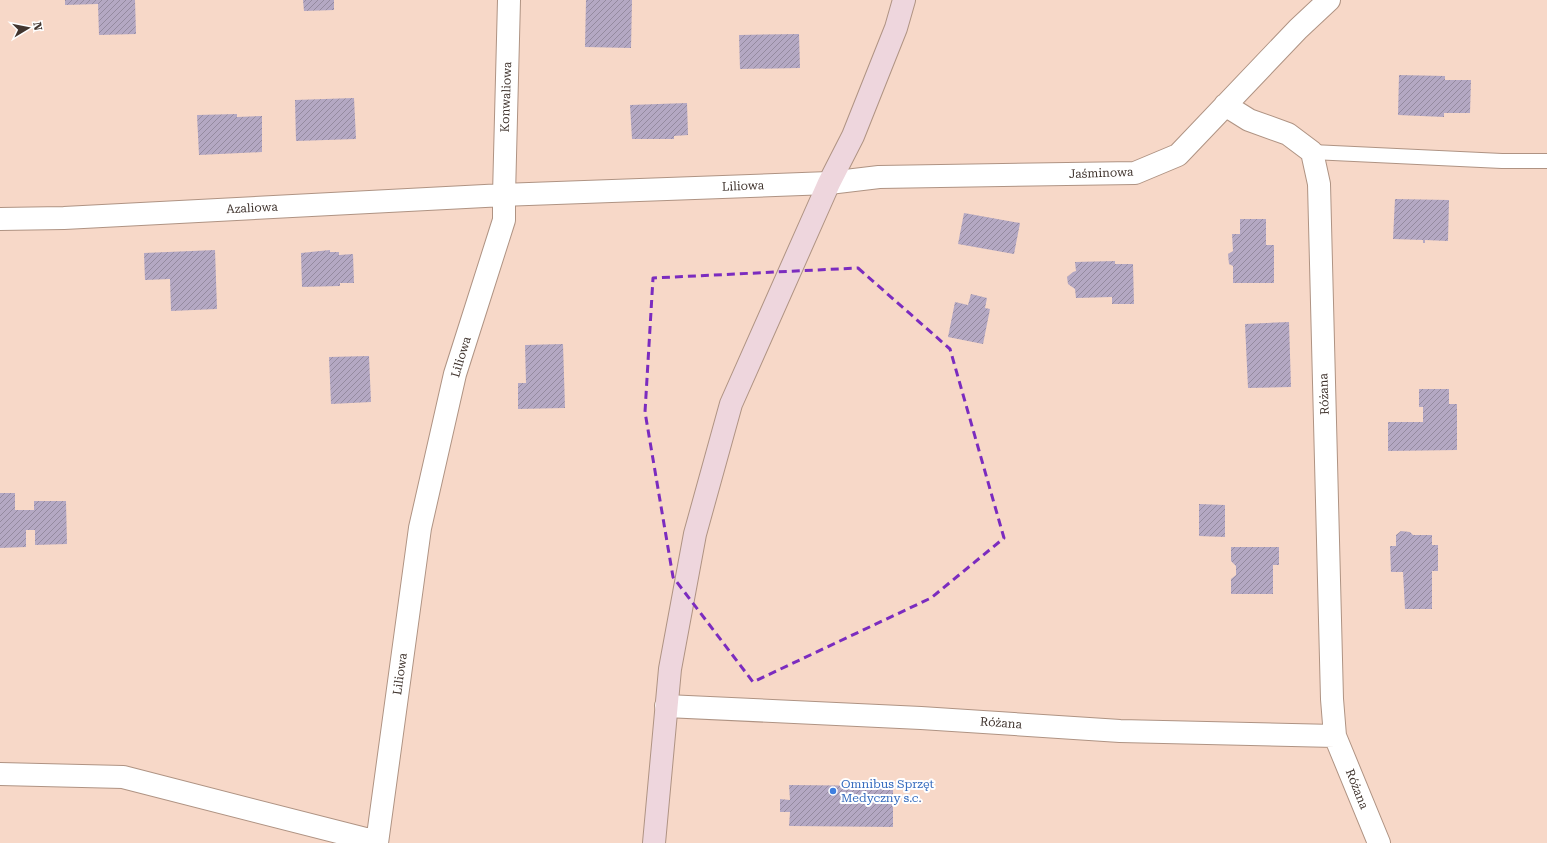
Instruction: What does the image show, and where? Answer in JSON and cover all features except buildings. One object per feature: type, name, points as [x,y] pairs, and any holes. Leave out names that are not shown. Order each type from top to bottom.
[{"type":"street","name":"Konwaliowa","points":[[504,195],[509,0]]},
{"type":"street","points":[[654,843],[670,669],[695,534],[731,404],[829,183],[856,128],[896,28],[904,0]]},
{"type":"street","name":"Jaśminowa","points":[[829,183],[879,177],[1135,173],[1178,155],[1328,0]]},
{"type":"street","points":[[1226,105],[1249,120],[1288,134],[1312,152]]},
{"type":"street","name":"Różana","points":[[1312,152],[1319,184],[1332,700],[1335,736],[1379,843]]},
{"type":"street","name":"Liliowa","points":[[377,843],[420,528],[455,374],[504,220],[504,195],[829,183]]},
{"type":"street","name":"Azaliowa","points":[[0,219],[64,218],[504,195]]},
{"type":"street","name":"Różana","points":[[666,706],[921,718],[1120,731],[1335,736]]},
{"type":"street","points":[[0,774],[123,777],[377,843]]},
{"type":"lane","points":[[1312,152],[1502,161],[1547,161]]},
{"type":"highlighted area","points":[[858,268],[950,349],[1004,538],[931,598],[753,682],[673,577],[645,412],[653,278]]},
{"type":"place","name":"Omnibus Sprzęt Medyczny s.c.","points":[[833,791]]}]
